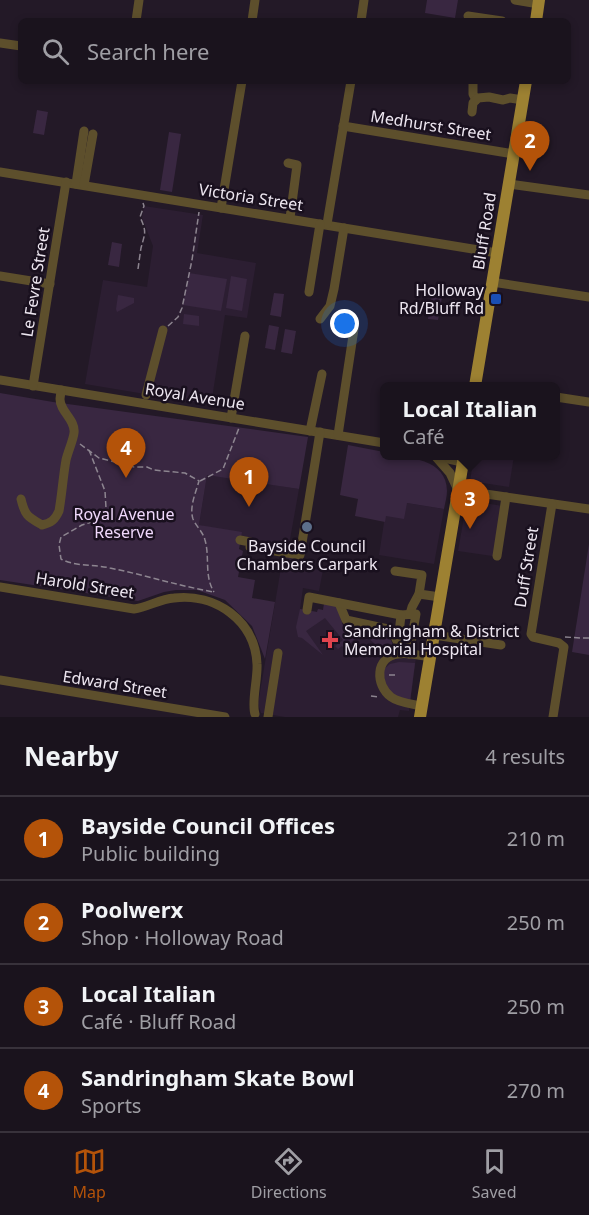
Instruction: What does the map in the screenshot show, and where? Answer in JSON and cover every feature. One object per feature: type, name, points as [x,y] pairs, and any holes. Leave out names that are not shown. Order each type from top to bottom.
[{"type":"main road","points":[[536,18],[539,2]]},
{"type":"main road","name":"Bluff Road","points":[[479,382],[492,282],[526,84]]},
{"type":"main road","points":[[421,711],[463,460]]},
{"type":"street","points":[[136,18],[139,0]]},
{"type":"street","points":[[252,18],[255,0]]},
{"type":"street","points":[[361,18],[364,0]]},
{"type":"street","points":[[515,0],[539,2]]},
{"type":"street","points":[[468,16],[482,18]]},
{"type":"street","points":[[0,43],[18,46]]},
{"type":"street","points":[[221,208],[239,84]]},
{"type":"street","points":[[309,292],[350,84]]},
{"type":"street","points":[[473,84],[473,94],[476,100]]},
{"type":"street","points":[[472,112],[473,103],[478,98],[523,100]]},
{"type":"street","name":"Medhurst Street","points":[[343,126],[514,154]]},
{"type":"street","name":"Le Fevre Street","points":[[33,386],[50,284],[89,132]]},
{"type":"street","points":[[288,163],[297,165],[290,218]]},
{"type":"street","name":"Victoria Street","points":[[0,172],[497,253]]},
{"type":"street","points":[[509,184],[589,195]]},
{"type":"street","points":[[320,319],[330,306],[344,228]]},
{"type":"street","points":[[0,276],[50,284]]},
{"type":"street","points":[[492,282],[589,297]]},
{"type":"street","points":[[338,435],[354,329]]},
{"type":"street","points":[[146,395],[163,330]]},
{"type":"street","points":[[231,418],[245,336]]},
{"type":"street","points":[[240,540],[250,542],[250,547],[300,555],[322,374]]},
{"type":"street","name":"Royal Avenue","points":[[0,380],[380,442]]},
{"type":"street","points":[[21,499],[27,516],[42,525],[50,523],[59,512],[66,460],[74,433],[69,417],[62,408],[61,390]]},
{"type":"street","points":[[560,398],[589,402]]},
{"type":"street","points":[[438,460],[450,473],[458,490],[589,509]]},
{"type":"street","points":[[497,556],[506,497]]},
{"type":"street","name":"Duff Street","points":[[552,504],[531,634],[536,639],[559,643],[564,647],[553,717]]},
{"type":"street","points":[[395,571],[422,575],[419,594],[406,615],[397,640]]},
{"type":"street","name":"Harold Street","points":[[0,587],[134,609],[176,597],[208,601],[223,607],[247,630],[257,655],[258,679],[253,708],[256,716]]},
{"type":"street","points":[[419,594],[440,597]]},
{"type":"street","points":[[307,610],[309,597],[406,615],[416,614],[409,654]]},
{"type":"street","points":[[339,603],[346,620],[392,631],[399,645],[397,654]]},
{"type":"street","points":[[434,635],[501,645]]},
{"type":"street","points":[[268,717],[278,653]]},
{"type":"street","points":[[421,711],[386,693],[379,672],[380,665],[397,654],[430,657]]},
{"type":"street","name":"Edward Street","points":[[0,680],[162,712],[225,717]]},
{"type":"path","points":[[138,268],[145,236],[140,217],[144,206],[144,196]]},
{"type":"path","points":[[163,330],[178,317],[182,308],[201,204]]},
{"type":"path","points":[[214,592],[208,576],[206,542],[193,518],[193,501],[199,481],[223,470],[239,428]]},
{"type":"path","points":[[71,440],[83,445],[99,458],[134,467],[185,473],[199,481]]},
{"type":"path","points":[[89,450],[105,491],[106,508],[99,520],[82,525],[61,537],[59,545],[61,559],[70,564],[108,567],[214,592]]},
{"type":"path","points":[[208,601],[214,592]]},
{"type":"path","points":[[562,636],[589,638]]},
{"type":"shaded area","points":[[144,206],[203,215],[197,253],[256,263],[247,318],[225,315],[211,405],[85,384],[103,280],[147,287],[153,246],[142,218]]},
{"type":"shaded area","points":[[473,460],[513,460],[509,487],[470,481]]},
{"type":"shaded area","points":[[207,474],[299,489],[289,545],[241,537],[199,525]]},
{"type":"shaded area","points":[[467,500],[508,507],[499,557],[458,551]]},
{"type":"shaded area","points":[[407,503],[444,509],[434,564],[379,555],[385,516]]},
{"type":"shaded area","name":"Sandringham & District Memorial Hospital","points":[[283,556],[315,562],[314,569],[323,570],[319,591],[303,588],[300,609],[317,612],[318,609],[323,610],[324,604],[337,606],[343,626],[388,634],[394,647],[417,650],[409,711],[400,710],[398,717],[285,717],[261,713],[258,704]]},
{"type":"green space","points":[[427,0],[458,0],[455,18],[425,13]]},
{"type":"green space","points":[[37,110],[48,112],[44,135],[33,133]]},
{"type":"green space","points":[[169,132],[181,134],[172,192],[160,190]]},
{"type":"green space","points":[[112,242],[122,244],[119,267],[108,265]]},
{"type":"green space","points":[[189,273],[227,279],[221,311],[183,305]]},
{"type":"green space","points":[[231,276],[247,279],[242,311],[226,308]]},
{"type":"green space","points":[[274,293],[284,294],[281,317],[270,315]]},
{"type":"green space","points":[[118,295],[134,298],[134,303],[117,312]]},
{"type":"green space","points":[[431,296],[442,297],[438,320],[428,319]]},
{"type":"green space","points":[[184,314],[199,316],[199,326],[183,324]]},
{"type":"green space","points":[[269,325],[279,327],[275,350],[265,348]]},
{"type":"green space","points":[[285,329],[296,331],[292,354],[281,352]]},
{"type":"green space","name":"Royal Avenue Reserve","points":[[0,393],[308,437],[299,489],[207,475],[199,525],[242,532],[239,549],[243,551],[238,577],[255,580],[252,598],[275,602],[265,659],[252,626],[225,600],[197,590],[164,592],[138,601],[0,580]]},
{"type":"green space","points":[[348,445],[380,451],[380,460],[417,460],[433,466],[441,472],[447,493],[444,509],[407,503],[404,519],[386,516],[385,522],[355,516],[358,499],[340,495]]},
{"type":"green space","points":[[589,544],[589,655],[572,652]]},
{"type":"green space","points":[[324,604],[337,606],[343,626],[388,634],[394,647],[392,652],[375,657],[376,645],[367,637],[356,637],[348,646],[347,653],[342,646],[338,649],[335,646],[343,640],[325,618],[306,631],[323,655],[298,637],[296,627],[300,609],[317,612],[318,609],[323,610]]},
{"type":"green space","points":[[415,663],[410,702],[398,699],[385,686],[383,670],[390,664]]},
{"type":"place","name":"Poolwerx","points":[[530,171]]},
{"type":"place","name":"Holloway Rd/Bluff Rd","points":[[496,299]]},
{"type":"place","name":"Sandringham Skate Bowl","points":[[126,478]]},
{"type":"place","name":"Bayside Council Offices","points":[[249,507]]},
{"type":"place","name":"Bayside Council Chambers Carpark","points":[[307,527]]},
{"type":"place","name":"Local Italian","points":[[470,529]]},
{"type":"place","name":"Sandringham & District Memorial Hospital","points":[[330,640]]}]
